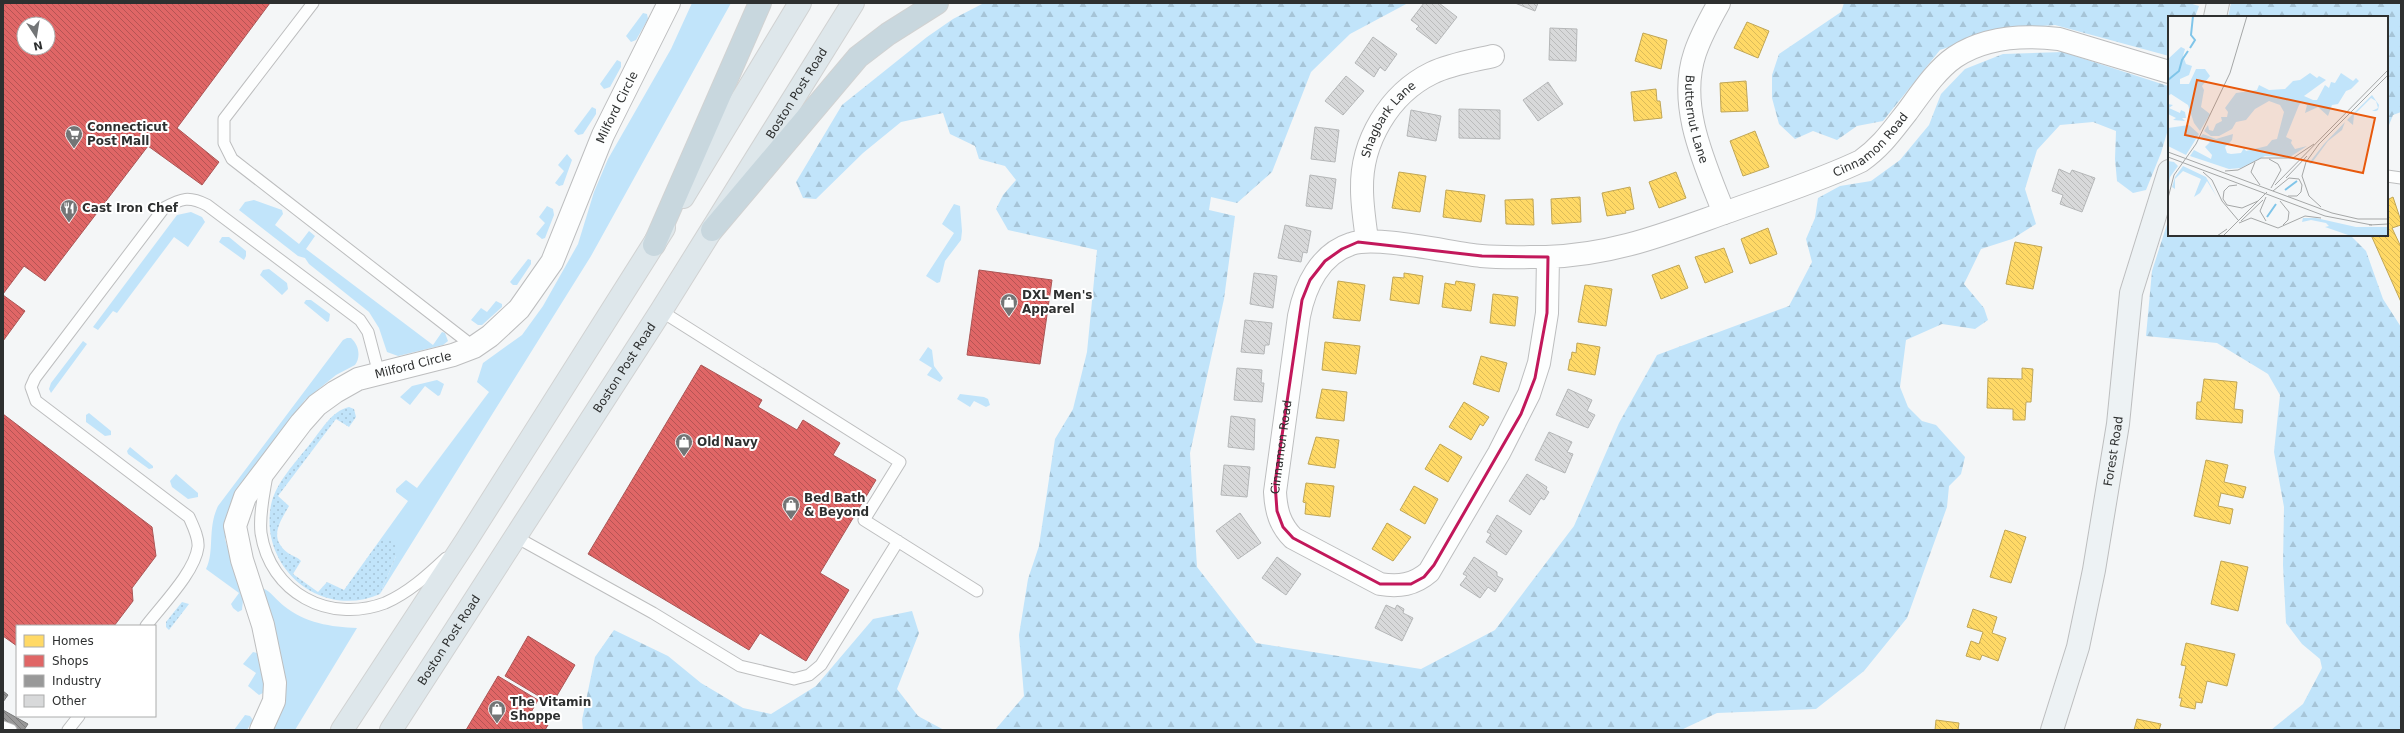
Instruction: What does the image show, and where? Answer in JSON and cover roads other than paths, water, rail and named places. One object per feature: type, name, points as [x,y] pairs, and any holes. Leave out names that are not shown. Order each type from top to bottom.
[{"type":"highway","points":[[654,245],[760,3]]},
{"type":"highway","points":[[712,230],[858,57],[888,34],[937,3]]},
{"type":"main road","points":[[342,730],[466,541],[654,245],[800,3]]},
{"type":"main road","name":"Boston Post Road","points":[[391,730],[661,311],[853,3]]},
{"type":"main road","points":[[2215,16],[2218,3]]},
{"type":"main road","name":"Forest Road","points":[[2052,730],[2078,647],[2094,570],[2118,424],[2131,292],[2168,174]]},
{"type":"street","name":"Milford Circle","points":[[261,730],[274,701],[275,682],[263,625],[242,560],[235,526],[245,497],[317,405],[358,380],[453,355],[474,347],[490,336],[519,309],[552,262],[602,136],[669,3]]},
{"type":"street","name":"Butternut Lane","points":[[1719,3],[1694,54],[1690,80],[1691,106],[1700,152],[1724,213]]},
{"type":"street","name":"Cinnamon Road","points":[[1548,257],[1547,313],[1539,363],[1521,414],[1429,572],[1411,584],[1388,585],[1364,577],[1293,538],[1283,527],[1275,492],[1299,316],[1306,289],[1316,271],[1334,254],[1347,245],[1367,240],[1482,256],[1548,257],[1612,250],[1630,246],[1724,213],[1861,161],[1885,141],[1940,70],[1955,57],[1986,43],[2023,38],[2059,39],[2168,72]]},
{"type":"street","name":"Shagbark Lane","points":[[1367,240],[1362,175],[1366,153],[1387,110],[1413,84],[1431,73],[1452,65],[1493,56]]},
{"type":"lane","points":[[313,3],[224,119],[224,143],[232,160],[474,347]]},
{"type":"lane","points":[[2388,176],[2401,178]]},
{"type":"lane","points":[[147,625],[188,570],[194,558],[198,547],[189,518],[36,401],[31,388],[35,378],[164,208],[176,201],[193,198],[207,205],[360,320],[368,332],[379,374]]},
{"type":"lane","points":[[661,311],[900,462],[864,520],[977,591]]},
{"type":"lane","points":[[268,466],[261,515],[264,547],[277,573],[287,585],[299,596],[315,604],[357,610],[385,602],[425,577],[466,541]]},
{"type":"lane","points":[[516,537],[653,613],[740,666],[794,679],[802,678],[817,670],[898,541]]},
{"type":"lane","points":[[68,730],[78,717]]},
{"type":"lane","points":[[3,727],[11,730]]},
{"type":"place","name":"Connecticut Post Mall","points":[[74,149]]},
{"type":"place","name":"Cast Iron Chef","points":[[69,223]]},
{"type":"place","name":"DXL Men's Apparel","points":[[1009,317]]},
{"type":"place","name":"Old Navy","points":[[684,457]]},
{"type":"place","name":"Bed Bath & Beyond","points":[[791,520]]},
{"type":"place","name":"The Vitamin Shoppe","points":[[497,724]]}]
